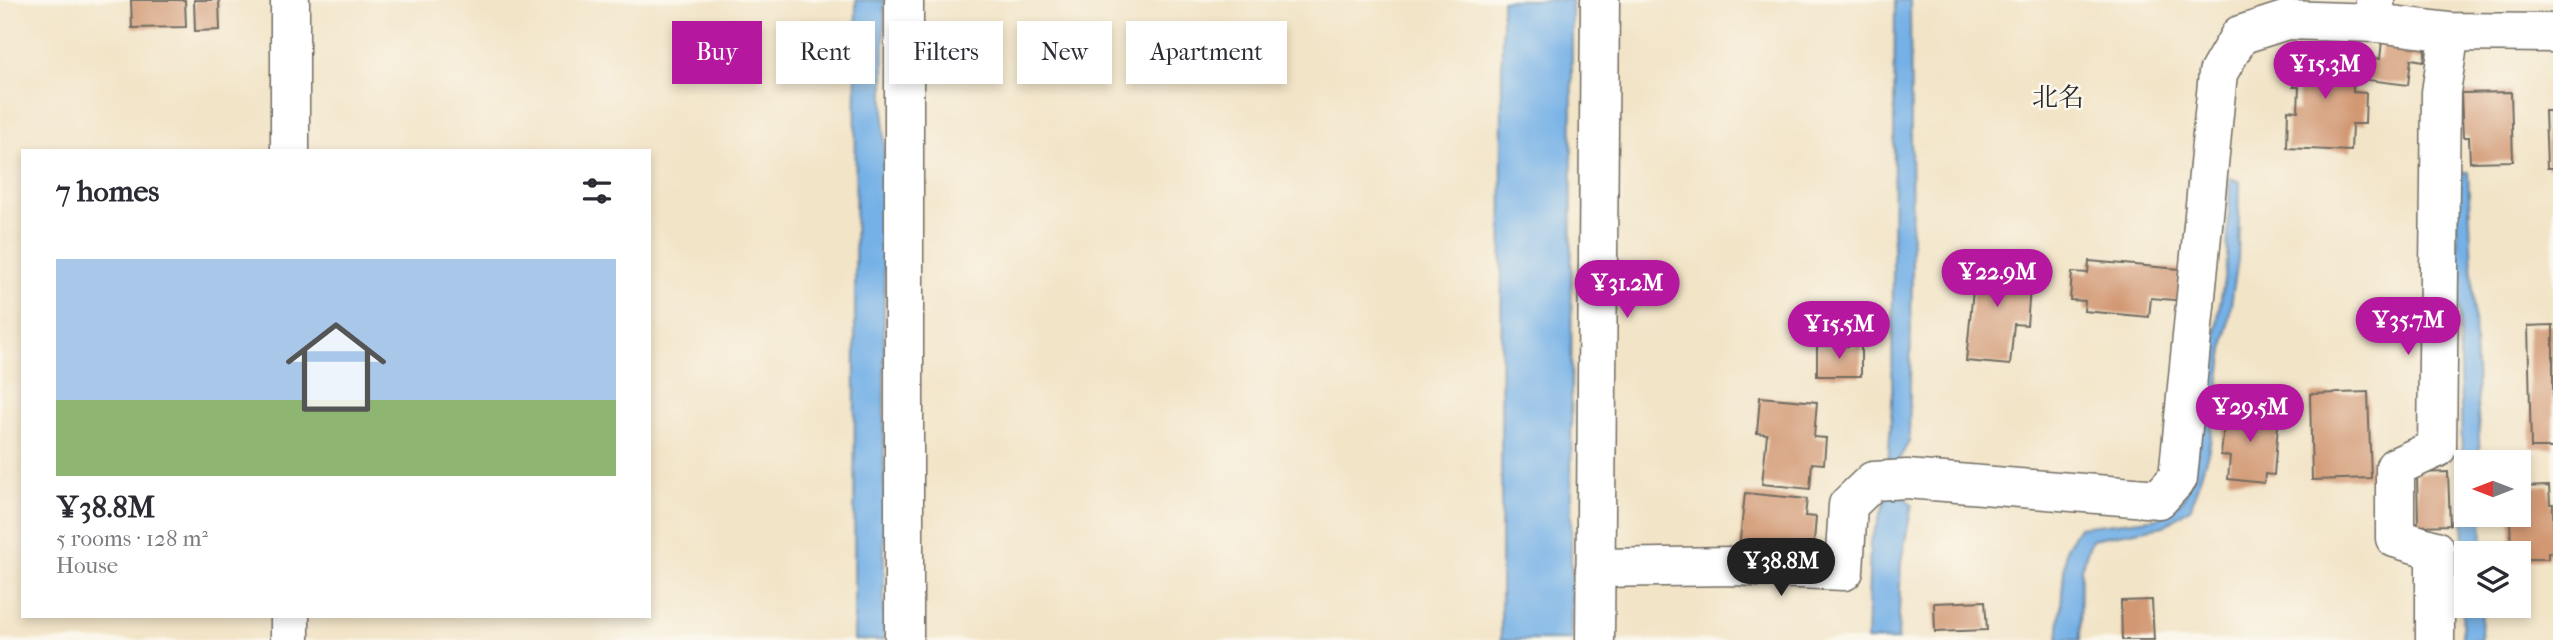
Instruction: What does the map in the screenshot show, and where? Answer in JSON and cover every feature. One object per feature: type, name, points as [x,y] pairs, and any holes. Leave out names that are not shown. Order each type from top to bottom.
[{"type":"street","points":[[290,0],[290,149]]},
{"type":"street","points":[[904,0],[904,640]]},
{"type":"street","points":[[1595,640],[1600,0]]},
{"type":"street","points":[[1595,568],[1733,566],[1844,571],[1848,505],[1890,480],[2159,499],[2178,478],[2218,73],[2240,35],[2287,20],[2376,12],[2450,32],[2553,33]]},
{"type":"street","points":[[2435,640],[2435,550],[2395,538],[2395,467],[2437,448],[2441,92],[2450,32]]},
{"type":"street","points":[[290,618],[290,640]]},
{"type":"water","points":[[856,0],[884,0],[884,640],[854,640],[856,84],[875,84],[875,21],[856,21]]},
{"type":"water","points":[[1502,0],[1572,0],[1571,640],[1501,640]]},
{"type":"water","points":[[1895,0],[1910,0],[1912,271],[1909,442],[1899,459],[1899,492],[1912,505],[1901,562],[1898,640],[1867,640],[1870,543],[1886,499],[1892,402]]},
{"type":"water","points":[[2456,172],[2468,172],[2480,450],[2462,450]]},
{"type":"water","points":[[2230,178],[2240,182],[2238,259],[2209,449],[2191,507],[2164,526],[2092,539],[2081,568],[2080,640],[2058,640],[2066,548],[2079,527],[2159,518],[2184,499],[2197,451],[2227,260]]},
{"type":"water","points":[[2463,527],[2482,527],[2483,541],[2464,541]]},
{"type":"water","points":[[2463,618],[2482,618],[2481,640],[2462,640]]},
{"type":"building","points":[[131,0],[185,0],[186,27],[132,28]]},
{"type":"building","points":[[194,0],[219,0],[220,30],[195,31]]},
{"type":"building","points":[[2382,41],[2426,46],[2424,61],[2411,59],[2408,85],[2368,80],[2371,58],[2380,59]]},
{"type":"building","points":[[2295,49],[2355,51],[2353,92],[2366,93],[2365,124],[2352,124],[2351,151],[2287,148],[2288,110],[2298,111],[2299,87],[2293,87]]},
{"type":"building","points":[[2511,92],[2513,161],[2470,162],[2469,137],[2463,137],[2461,93]]},
{"type":"building","points":[[2545,111],[2553,111],[2553,168],[2547,168]]},
{"type":"building","points":[[1976,259],[2032,264],[2027,325],[2014,324],[2010,365],[1966,361]]},
{"type":"building","points":[[2089,261],[2179,269],[2178,280],[2187,281],[2185,301],[2151,298],[2149,317],[2084,311],[2085,301],[2070,300],[2072,272],[2088,273]]},
{"type":"building","points":[[2553,325],[2553,448],[2531,448],[2528,326]]},
{"type":"building","points":[[1817,346],[1861,346],[1861,376],[1817,376]]},
{"type":"building","points":[[2368,392],[2371,478],[2312,480],[2310,394]]},
{"type":"building","points":[[1760,397],[1817,402],[1814,437],[1826,438],[1824,464],[1812,463],[1810,489],[1762,484],[1767,434],[1757,433]]},
{"type":"building","points":[[2235,402],[2268,405],[2267,424],[2278,425],[2274,475],[2265,474],[2264,483],[2228,479],[2230,456],[2221,455],[2224,425],[2233,426]]},
{"type":"building","points":[[2448,472],[2450,525],[2418,526],[2417,473]]},
{"type":"building","points":[[2549,486],[2550,504],[2553,504],[2553,553],[2548,553],[2548,559],[2531,559],[2531,541],[2511,541],[2510,527],[2531,527],[2531,487]]},
{"type":"building","points":[[1745,493],[1807,499],[1805,516],[1816,517],[1813,555],[1739,549]]},
{"type":"building","points":[[2152,600],[2154,640],[2122,640],[2121,601]]},
{"type":"building","points":[[1985,601],[1987,630],[1935,632],[1934,603]]},
{"type":"district","name":"北名","points":[[2058,97]]}]
